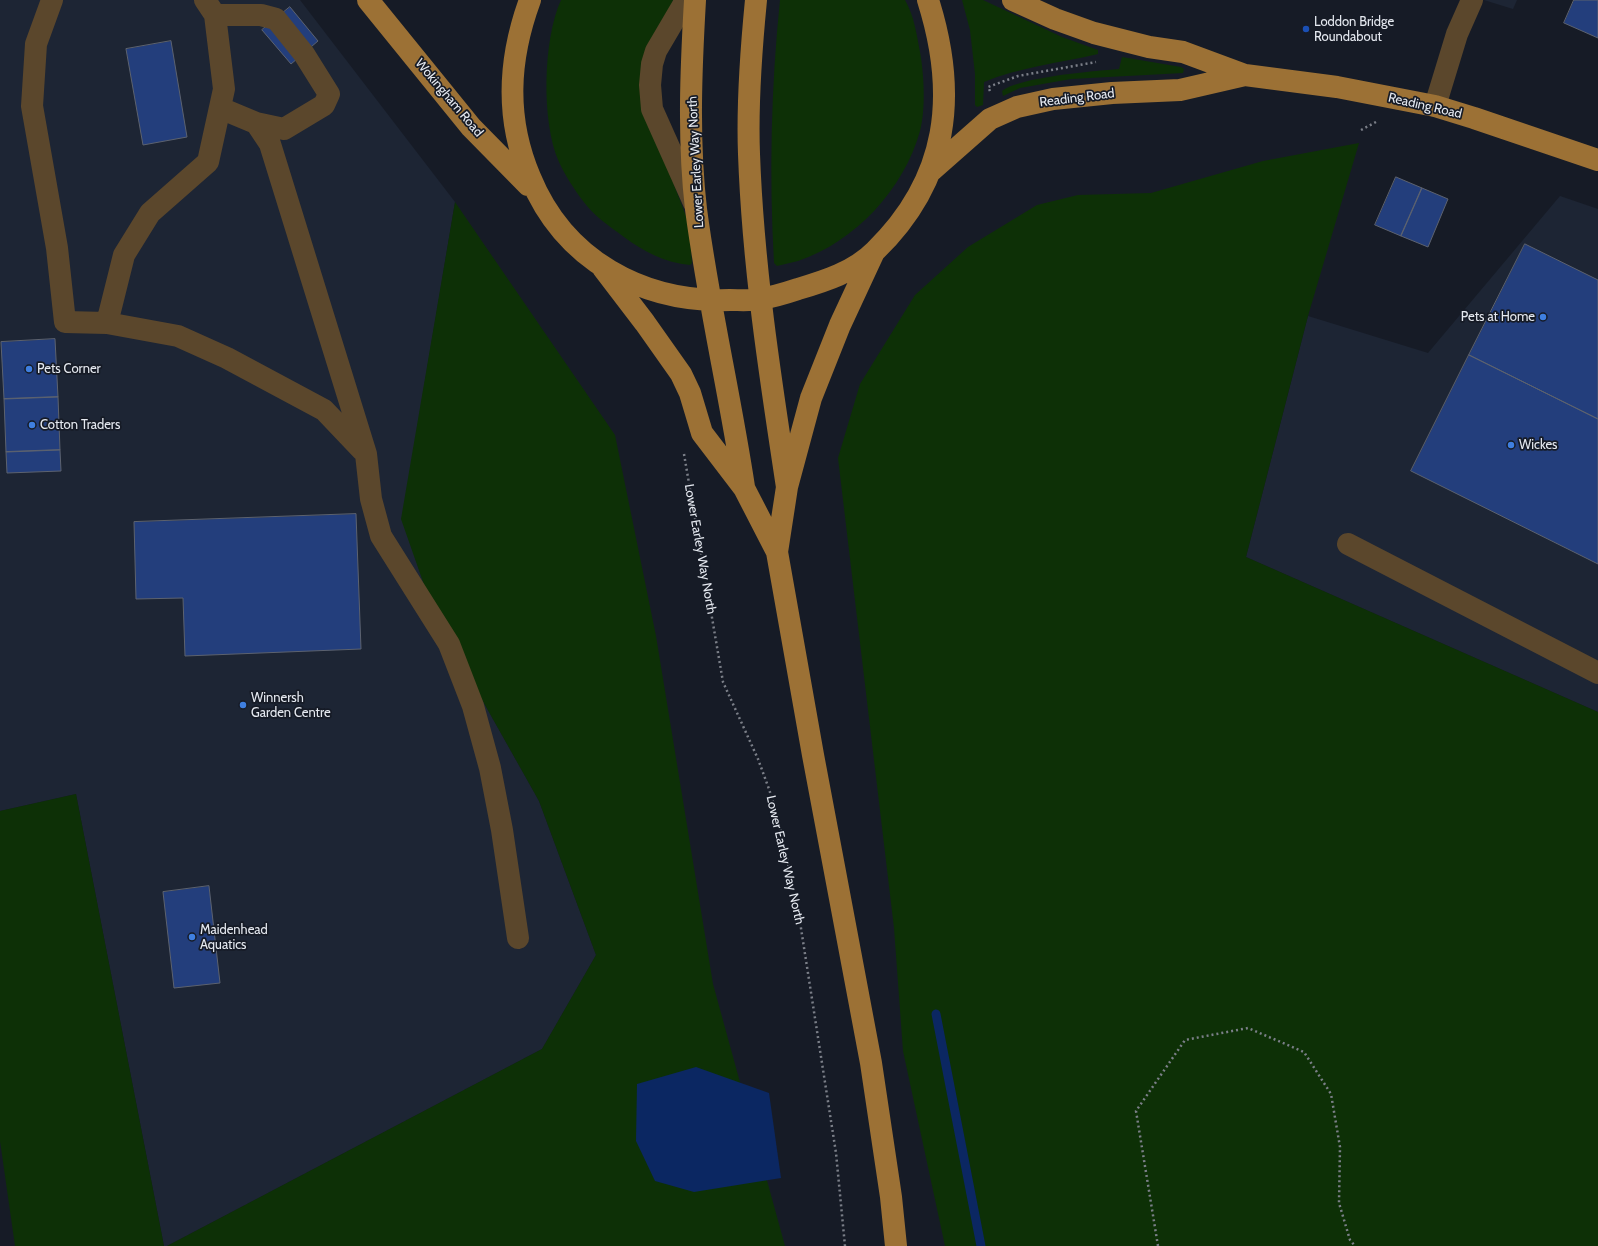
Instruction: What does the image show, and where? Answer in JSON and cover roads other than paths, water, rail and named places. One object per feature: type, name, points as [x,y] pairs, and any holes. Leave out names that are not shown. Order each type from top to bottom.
[{"type":"main road","name":"Wokingham Road","points":[[368,0],[471,126],[536,193]]},
{"type":"main road","points":[[530,0],[515,49],[512,84],[516,140],[536,193],[548,213],[568,237],[603,268],[648,289],[674,296],[710,301],[760,300],[829,280],[852,268],[874,252],[897,226],[917,197],[930,171],[942,132],[944,75],[936,26],[928,0]]},
{"type":"main road","name":"Lower Earley Way North","points":[[695,0],[692,56],[692,136],[696,208],[710,301],[736,430],[744,488]]},
{"type":"main road","name":"Lower Earley Way North","points":[[756,0],[750,69],[748,153],[754,252],[787,487]]},
{"type":"main road","name":"Reading Road","points":[[1014,0],[1055,19],[1094,33],[1148,47],[1183,52],[1245,75],[1337,87],[1435,106],[1598,160]]},
{"type":"main road","name":"Reading Road","points":[[930,171],[990,119],[1017,107],[1053,99],[1112,93],[1180,90],[1245,75]]},
{"type":"main road","name":"Lower Earley Way North","points":[[777,552],[787,487],[819,376],[840,325],[874,252]]},
{"type":"main road","name":"Lower Earley Way North","points":[[603,268],[645,323],[681,374],[690,393],[702,434],[744,488],[777,552],[814,761],[871,1063],[891,1197],[896,1246]]},
{"type":"lane","points":[[686,0],[656,51],[652,64],[650,85],[652,109],[696,208]]},
{"type":"lane","points":[[1435,106],[1457,34],[1472,0]]},
{"type":"lane","points":[[46,3],[36,44],[32,106],[57,248],[65,322],[107,323],[178,336],[227,358],[324,410],[366,454]]},
{"type":"lane","points":[[107,323],[124,255],[150,213],[208,162],[224,89],[210,8],[261,15],[276,19],[304,54],[329,94],[324,105],[284,130],[256,123],[220,108]]},
{"type":"lane","points":[[256,123],[270,144],[366,454],[371,500],[381,536],[449,644],[473,706],[490,768],[502,830],[518,938]]},
{"type":"lane","points":[[1348,544],[1598,673]]},
{"type":"water","points":[[696,1067],[769,1093],[781,1178],[694,1192],[655,1181],[636,1141],[637,1084]]},
{"type":"waterway","points":[[936,1014],[981,1246]]},
{"type":"place","name":"Loddon Bridge Roundabout","points":[[1306,29]]},
{"type":"place","name":"Pets at Home","points":[[1543,317]]},
{"type":"place","name":"Pets Corner","points":[[29,369]]},
{"type":"place","name":"Cotton Traders","points":[[32,425]]},
{"type":"place","name":"Wickes","points":[[1511,445]]},
{"type":"place","name":"Winnersh Garden Centre","points":[[243,705]]},
{"type":"place","name":"Maidenhead Aquatics","points":[[192,937]]}]
